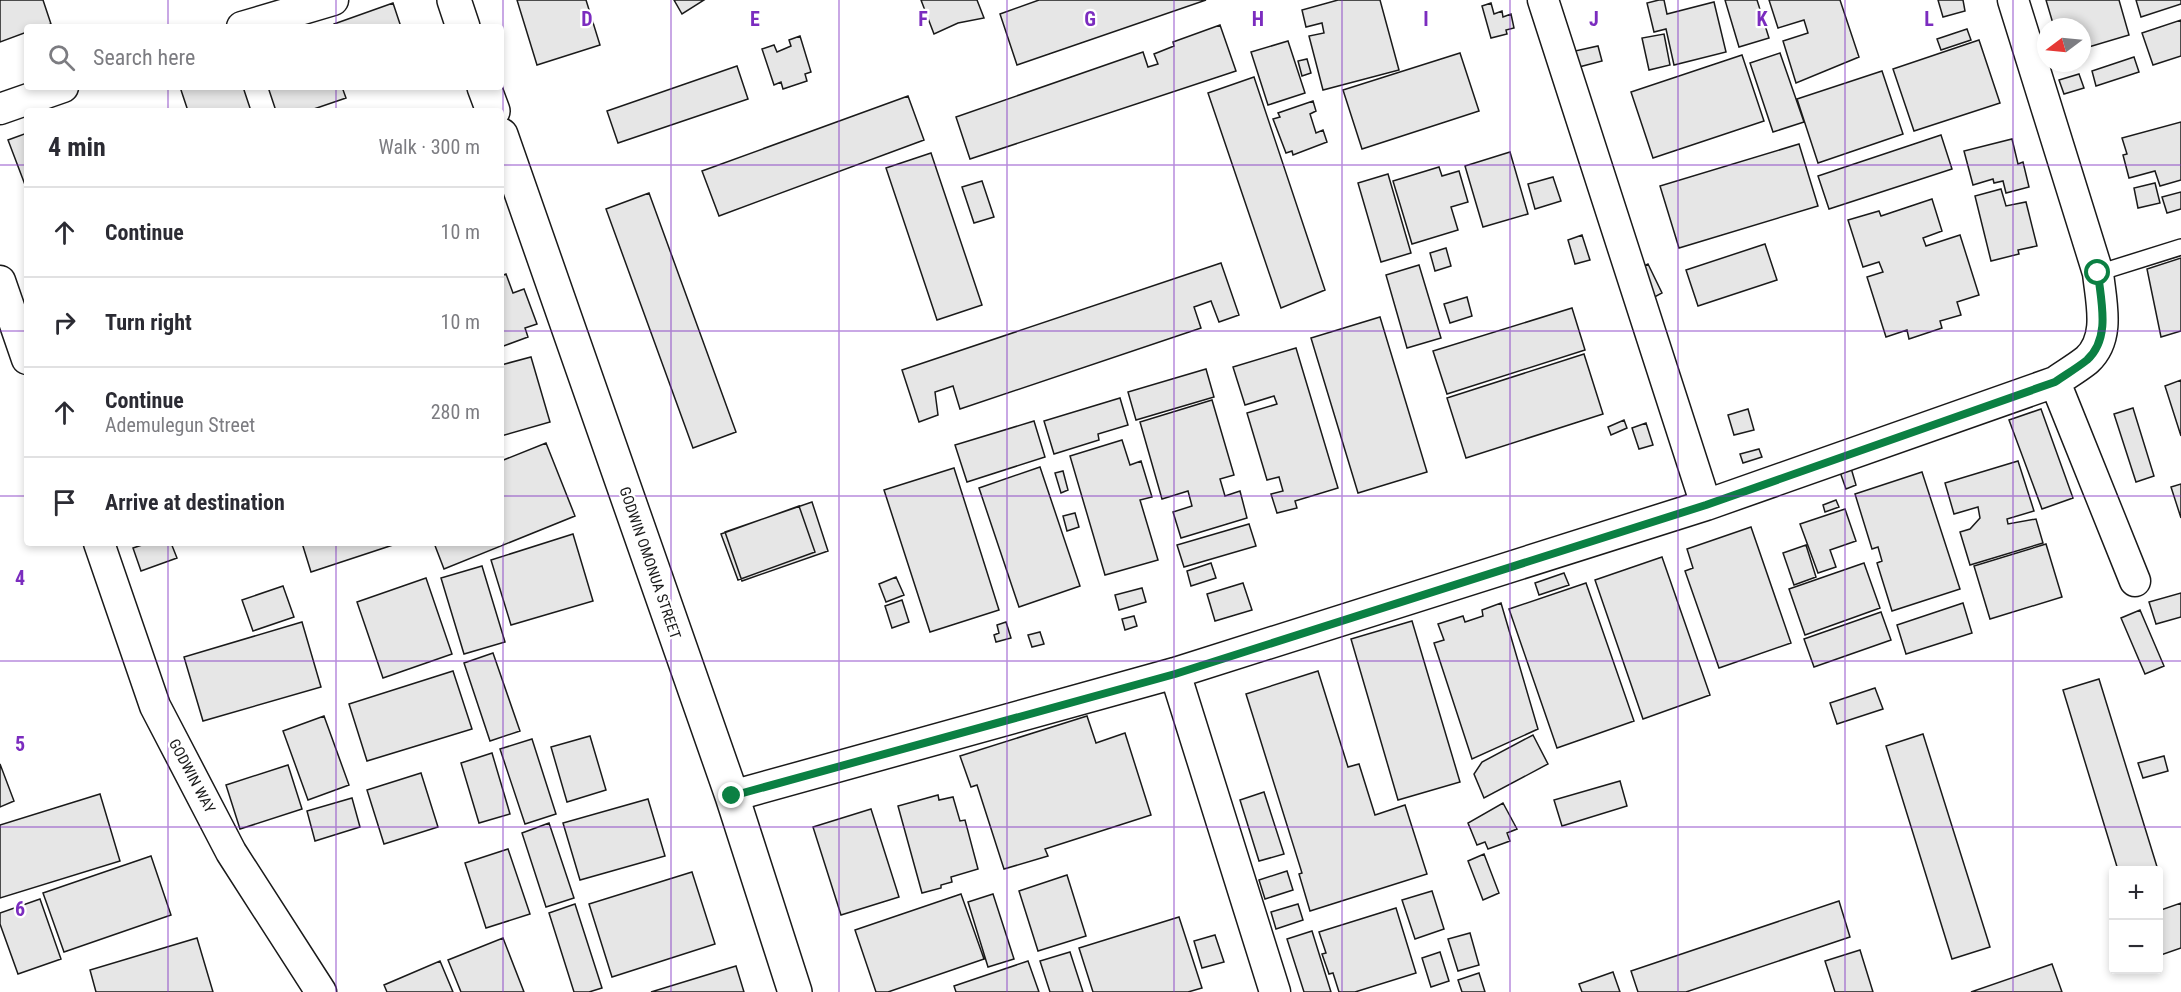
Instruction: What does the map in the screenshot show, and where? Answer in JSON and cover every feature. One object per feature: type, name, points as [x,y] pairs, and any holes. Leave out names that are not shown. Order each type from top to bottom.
[{"type":"street","points":[[252,24],[333,0]]},
{"type":"street","points":[[454,0],[463,24]]},
{"type":"street","points":[[1543,0],[1706,505]]},
{"type":"street","points":[[732,796],[1175,674],[1706,505],[2055,382],[2088,359],[2101,340],[2102,318],[2098,273],[2013,0]]},
{"type":"street","points":[[0,109],[54,90]]},
{"type":"street","points":[[485,90],[492,108]]},
{"type":"street","name":"GODWIN OMONUA STREET","points":[[504,144],[732,796],[795,992]]},
{"type":"street","points":[[0,281],[24,350]]},
{"type":"street","points":[[2055,382],[2135,582]]},
{"type":"street","name":"GODWIN WAY","points":[[100,546],[155,706],[231,852],[321,992]]},
{"type":"street","points":[[1175,674],[1275,992]]},
{"type":"lane","points":[[2098,273],[2181,247]]},
{"type":"building","points":[[0,0],[43,0],[51,24],[24,24],[24,33],[0,42]]},
{"type":"building","points":[[517,0],[586,0],[600,45],[537,65]]},
{"type":"building","points":[[674,0],[704,0],[682,14]]},
{"type":"building","points":[[921,0],[977,0],[984,18],[958,23],[934,34]]},
{"type":"building","points":[[1039,0],[1206,0],[1017,65],[1000,14]]},
{"type":"building","points":[[1338,0],[1380,0],[1399,70],[1323,90],[1309,36],[1324,33],[1322,23],[1306,27],[1302,10]]},
{"type":"building","points":[[1664,0],[1667,14],[1714,2],[1726,52],[1674,65],[1666,29],[1654,32],[1647,3]]},
{"type":"building","points":[[1725,0],[1757,0],[1769,38],[1739,47]]},
{"type":"building","points":[[1769,0],[1840,0],[1859,57],[1796,83],[1783,41],[1808,33],[1804,20],[1778,28]]},
{"type":"building","points":[[1938,0],[1963,0],[1965,11],[1943,17]]},
{"type":"building","points":[[2046,0],[2119,0],[2129,35],[2091,46],[2091,18],[2051,18]]},
{"type":"building","points":[[2136,0],[2181,0],[2181,4],[2141,17]]},
{"type":"building","points":[[393,3],[400,24],[334,24]]},
{"type":"building","points":[[1491,3],[1494,14],[1502,11],[1503,17],[1511,14],[1514,28],[1506,30],[1507,34],[1491,38],[1482,6]]},
{"type":"building","points":[[2181,20],[2181,56],[2153,65],[2142,33]]},
{"type":"building","points":[[1220,25],[1236,71],[970,159],[956,117],[1143,52],[1148,67],[1158,64],[1154,54],[1174,46],[1173,42]]},
{"type":"building","points":[[1967,29],[1971,40],[1941,50],[1937,39]]},
{"type":"building","points":[[1664,34],[1670,65],[1649,70],[1642,38]]},
{"type":"building","points":[[800,36],[811,72],[805,74],[807,81],[783,89],[781,82],[774,85],[762,49],[774,45],[777,52],[791,46],[789,40]]},
{"type":"building","points":[[1979,40],[2000,103],[1914,131],[1893,69]]},
{"type":"building","points":[[1288,41],[1305,93],[1268,105],[1251,52]]},
{"type":"building","points":[[1598,46],[1602,61],[1579,67],[1575,51]]},
{"type":"building","points":[[1460,53],[1479,111],[1362,149],[1343,90]]},
{"type":"building","points":[[1780,53],[1804,122],[1773,132],[1750,63]]},
{"type":"building","points":[[1742,55],[1764,121],[1653,158],[1631,92]]},
{"type":"building","points":[[2134,57],[2139,72],[2096,86],[2092,71]]},
{"type":"building","points":[[1307,59],[1311,73],[1302,76],[1298,61]]},
{"type":"building","points":[[737,66],[748,99],[618,143],[607,111]]},
{"type":"building","points":[[1882,71],[1903,134],[1818,163],[1797,99]]},
{"type":"building","points":[[2079,74],[2084,88],[2064,94],[2059,80]]},
{"type":"building","points":[[1254,77],[1325,290],[1281,308],[1208,93]]},
{"type":"building","points":[[181,90],[244,90],[250,108],[187,108]]},
{"type":"building","points":[[269,90],[343,90],[346,98],[317,108],[275,108]]},
{"type":"building","points":[[908,96],[924,140],[719,216],[702,171]]},
{"type":"building","points":[[1313,101],[1316,111],[1310,114],[1316,133],[1323,130],[1327,142],[1293,155],[1292,151],[1286,153],[1273,119],[1280,117],[1278,113]]},
{"type":"building","points":[[2181,122],[2181,180],[2160,186],[2155,171],[2129,178],[2123,155],[2127,154],[2122,138]]},
{"type":"building","points":[[24,134],[24,182],[8,140]]},
{"type":"building","points":[[1941,135],[1952,169],[1829,209],[1818,176]]},
{"type":"building","points":[[2012,139],[2018,164],[2023,162],[2029,187],[2006,193],[2003,181],[1994,183],[1993,179],[1973,185],[1964,151]]},
{"type":"building","points":[[1799,144],[1818,206],[1679,248],[1660,186]]},
{"type":"building","points":[[1510,152],[1528,214],[1483,227],[1465,166]]},
{"type":"building","points":[[931,153],[982,305],[937,320],[886,168]]},
{"type":"building","points":[[1439,167],[1442,176],[1459,171],[1468,202],[1451,207],[1458,230],[1412,244],[1393,181]]},
{"type":"building","points":[[1388,174],[1411,253],[1381,262],[1358,183]]},
{"type":"building","points":[[1553,177],[1561,201],[1535,209],[1528,184]]},
{"type":"building","points":[[982,181],[994,217],[974,223],[962,187]]},
{"type":"building","points":[[2155,183],[2160,203],[2138,208],[2134,188]]},
{"type":"building","points":[[2001,189],[2006,206],[2026,202],[2037,246],[2018,250],[2019,254],[1991,261],[1975,196]]},
{"type":"building","points":[[2181,192],[2181,209],[2167,213],[2162,197]]},
{"type":"building","points":[[649,193],[736,432],[693,448],[606,209]]},
{"type":"building","points":[[1932,199],[1942,231],[1923,238],[1926,246],[1960,235],[1979,295],[1957,302],[1961,315],[1940,321],[1942,328],[1909,339],[1907,330],[1886,337],[1867,277],[1883,272],[1879,262],[1863,267],[1848,220],[1879,211],[1881,216]]},
{"type":"building","points":[[1582,235],[1590,260],[1575,264],[1568,240]]},
{"type":"building","points":[[1765,244],[1777,280],[1698,306],[1686,270]]},
{"type":"building","points":[[1446,248],[1451,266],[1435,271],[1430,253]]},
{"type":"building","points":[[2181,258],[2181,331],[2161,337],[2147,269]]},
{"type":"building","points":[[1221,263],[1239,315],[1219,322],[1211,301],[1194,307],[1201,328],[960,409],[953,386],[935,392],[938,415],[919,422],[902,370]]},
{"type":"building","points":[[1648,264],[1662,293],[1649,300],[1635,270]]},
{"type":"building","points":[[1419,265],[1441,338],[1407,348],[1386,275]]},
{"type":"building","points":[[506,274],[513,293],[524,289],[537,324],[525,328],[528,337],[504,346],[504,275]]},
{"type":"building","points":[[1467,297],[1472,316],[1450,323],[1444,304]]},
{"type":"building","points":[[1572,308],[1585,350],[1447,394],[1433,351]]},
{"type":"building","points":[[1380,317],[1427,472],[1358,493],[1311,338]]},
{"type":"building","points":[[1296,348],[1338,488],[1295,501],[1297,508],[1277,513],[1271,494],[1283,491],[1279,477],[1267,480],[1247,413],[1277,404],[1274,396],[1245,405],[1233,367]]},
{"type":"building","points":[[1584,354],[1603,414],[1466,458],[1447,398]]},
{"type":"building","points":[[531,357],[550,422],[504,435],[504,364]]},
{"type":"building","points":[[1206,369],[1214,397],[1136,420],[1128,392]]},
{"type":"building","points":[[2181,380],[2181,436],[2165,386]]},
{"type":"building","points":[[1120,398],[1128,425],[1098,434],[1099,440],[1054,454],[1044,421]]},
{"type":"building","points":[[1212,400],[1234,475],[1220,479],[1225,496],[1240,491],[1247,518],[1181,538],[1173,512],[1192,506],[1188,491],[1162,499],[1140,422]]},
{"type":"building","points":[[2133,408],[2154,476],[2136,482],[2114,414]]},
{"type":"building","points":[[1748,409],[1754,430],[1734,435],[1728,415]]},
{"type":"building","points":[[2041,409],[2073,498],[2042,509],[2009,420]]},
{"type":"building","points":[[1624,420],[1627,428],[1611,435],[1608,427]]},
{"type":"building","points":[[1034,421],[1045,457],[967,482],[955,445]]},
{"type":"building","points":[[1646,423],[1653,445],[1639,449],[1632,428]]},
{"type":"building","points":[[1122,440],[1130,465],[1141,461],[1152,497],[1140,500],[1158,560],[1105,575],[1070,456]]},
{"type":"building","points":[[546,443],[575,516],[504,545],[504,460]]},
{"type":"building","points":[[1759,449],[1762,457],[1743,463],[1740,454]]},
{"type":"building","points":[[2018,461],[2034,511],[2007,519],[2008,524],[2036,519],[2043,543],[1970,565],[1960,532],[1970,529],[1980,518],[1978,507],[1954,514],[1945,483]]},
{"type":"building","points":[[1040,467],[1080,586],[1019,607],[979,488]]},
{"type":"building","points":[[954,468],[999,610],[930,632],[884,490]]},
{"type":"building","points":[[1851,468],[1856,485],[1846,489],[1840,472]]},
{"type":"building","points":[[1063,471],[1068,490],[1061,493],[1055,473]]},
{"type":"building","points":[[1922,472],[1960,589],[1892,611],[1877,563],[1882,561],[1878,547],[1872,549],[1855,494]]},
{"type":"building","points":[[2181,484],[2181,518],[2171,487]]},
{"type":"building","points":[[1836,500],[1839,507],[1825,512],[1823,505]]},
{"type":"building","points":[[812,502],[828,551],[742,581],[725,532]]},
{"type":"building","points":[[799,506],[815,552],[738,580],[721,534]]},
{"type":"building","points":[[1845,509],[1856,541],[1830,550],[1836,567],[1818,573],[1800,524]]},
{"type":"building","points":[[1075,513],[1079,527],[1067,531],[1063,516]]},
{"type":"building","points":[[1249,524],[1256,546],[1184,567],[1177,545]]},
{"type":"building","points":[[1751,527],[1791,643],[1719,668],[1685,571],[1693,568],[1687,549]]},
{"type":"building","points":[[573,534],[593,601],[511,625],[491,560]]},
{"type":"building","points":[[2046,544],[2062,597],[1990,619],[1974,566]]},
{"type":"building","points":[[1806,545],[1816,577],[1794,585],[1783,553]]},
{"type":"building","points":[[172,546],[177,558],[141,571],[133,548]]},
{"type":"building","points":[[303,546],[390,546],[311,572]]},
{"type":"building","points":[[435,546],[501,546],[444,569]]},
{"type":"building","points":[[1662,557],[1710,695],[1643,719],[1595,580]]},
{"type":"building","points":[[1211,563],[1216,578],[1191,586],[1187,571]]},
{"type":"building","points":[[1864,563],[1880,608],[1805,635],[1789,589]]},
{"type":"building","points":[[482,566],[505,642],[464,654],[441,578]]},
{"type":"building","points":[[1564,573],[1569,585],[1539,595],[1535,583]]},
{"type":"building","points":[[896,577],[904,595],[886,602],[879,584]]},
{"type":"building","points":[[426,578],[452,654],[383,678],[357,602]]},
{"type":"building","points":[[1243,583],[1252,610],[1215,621],[1207,594]]},
{"type":"building","points":[[1586,583],[1634,721],[1557,748],[1509,609]]},
{"type":"building","points":[[283,586],[294,617],[253,631],[242,600]]},
{"type":"building","points":[[1142,588],[1146,602],[1119,610],[1115,595]]},
{"type":"building","points":[[2181,593],[2181,617],[2156,624],[2149,602]]},
{"type":"building","points":[[902,600],[909,622],[892,628],[885,606]]},
{"type":"building","points":[[1501,603],[1538,729],[1472,759],[1434,643],[1444,640],[1438,624],[1463,616],[1465,622],[1483,616],[1482,610]]},
{"type":"building","points":[[1963,603],[1972,633],[1906,654],[1897,625]]},
{"type":"building","points":[[2140,610],[2164,666],[2145,674],[2121,618]]},
{"type":"building","points":[[1881,612],[1891,640],[1814,667],[1804,639]]},
{"type":"building","points":[[1134,616],[1137,626],[1125,630],[1122,619]]},
{"type":"building","points":[[1412,621],[1460,782],[1398,800],[1351,639]]},
{"type":"building","points":[[302,622],[321,687],[203,721],[184,657]]},
{"type":"building","points":[[1006,622],[1011,638],[996,642],[994,635],[999,633],[997,625]]},
{"type":"building","points":[[1040,632],[1044,644],[1032,647],[1028,635]]},
{"type":"building","points":[[493,653],[520,731],[490,741],[464,663]]},
{"type":"building","points":[[453,671],[472,729],[367,761],[349,704]]},
{"type":"building","points":[[1318,671],[1348,767],[1359,764],[1375,815],[1405,805],[1427,874],[1310,911],[1299,874],[1302,873],[1246,694]]},
{"type":"building","points":[[2099,679],[2157,866],[2117,866],[2063,690]]},
{"type":"building","points":[[1875,688],[1883,709],[1837,724],[1830,703]]},
{"type":"building","points":[[324,716],[349,785],[308,800],[283,731]]},
{"type":"building","points":[[1087,716],[1096,743],[1125,733],[1151,815],[1045,849],[1048,856],[1004,869],[977,785],[971,787],[960,756]]},
{"type":"building","points":[[1923,734],[1990,947],[1952,959],[1886,746]]},
{"type":"building","points":[[1533,735],[1548,764],[1484,798],[1474,774],[1482,762]]},
{"type":"building","points":[[590,736],[606,790],[567,802],[551,747]]},
{"type":"building","points":[[532,739],[556,814],[525,824],[500,749]]},
{"type":"building","points":[[492,753],[510,814],[479,823],[461,763]]},
{"type":"building","points":[[2164,756],[2168,771],[2143,778],[2138,763]]},
{"type":"building","points":[[0,764],[14,801],[0,807]]},
{"type":"building","points":[[288,765],[302,809],[240,829],[226,785]]},
{"type":"building","points":[[421,773],[438,827],[384,844],[367,790]]},
{"type":"building","points":[[1620,781],[1627,806],[1562,826],[1554,800]]},
{"type":"building","points":[[1264,792],[1284,854],[1259,861],[1240,800]]},
{"type":"building","points":[[100,794],[120,861],[0,898],[0,825]]},
{"type":"building","points":[[938,795],[939,800],[953,797],[960,821],[965,820],[978,869],[951,877],[952,882],[941,885],[941,888],[922,893],[898,806]]},
{"type":"building","points":[[352,798],[360,827],[315,841],[307,811]]},
{"type":"building","points":[[648,799],[665,856],[580,880],[563,823]]},
{"type":"building","points":[[1503,803],[1517,829],[1507,833],[1510,841],[1488,849],[1485,842],[1477,845],[1468,823]]},
{"type":"building","points":[[871,809],[899,897],[841,915],[813,827]]},
{"type":"building","points":[[549,823],[574,898],[546,907],[522,833]]},
{"type":"building","points":[[508,849],[530,914],[486,928],[465,863]]},
{"type":"building","points":[[1484,854],[1499,893],[1483,900],[1468,861]]},
{"type":"building","points":[[151,856],[171,915],[64,952],[43,893]]},
{"type":"building","points":[[1287,871],[1293,890],[1265,899],[1259,880]]},
{"type":"building","points":[[692,872],[715,944],[612,977],[589,904]]},
{"type":"building","points":[[1067,875],[1086,936],[1038,951],[1019,891]]},
{"type":"building","points":[[1432,891],[1444,929],[1415,939],[1402,900]]},
{"type":"building","points":[[961,894],[984,959],[888,992],[876,992],[855,930]]},
{"type":"building","points":[[993,894],[1014,959],[988,967],[968,902]]},
{"type":"building","points":[[40,899],[61,959],[18,974],[0,924],[0,913]]},
{"type":"building","points":[[1839,901],[1850,937],[1686,992],[1638,992],[1631,971]]},
{"type":"building","points":[[2181,903],[2181,948],[2163,954],[2163,920],[2163,909]]},
{"type":"building","points":[[575,904],[602,988],[589,992],[574,992],[549,913]]},
{"type":"building","points":[[1298,904],[1303,920],[1276,929],[1271,912]]},
{"type":"building","points":[[1396,908],[1416,973],[1355,992],[1339,992],[1333,973],[1329,974],[1322,954],[1326,953],[1319,932]]},
{"type":"building","points":[[1179,917],[1202,988],[1188,992],[1093,992],[1079,948]]},
{"type":"building","points":[[1312,931],[1331,992],[1304,992],[1287,939]]},
{"type":"building","points":[[1470,933],[1479,965],[1458,971],[1448,939]]},
{"type":"building","points":[[1215,935],[1224,962],[1202,968],[1194,941]]},
{"type":"building","points":[[197,938],[213,992],[96,992],[90,970]]},
{"type":"building","points":[[503,938],[524,992],[461,992],[448,960]]},
{"type":"building","points":[[1860,950],[1873,992],[1835,992],[1825,961]]},
{"type":"building","points":[[1070,952],[1083,992],[1050,992],[1040,961]]},
{"type":"building","points":[[1440,952],[1449,981],[1431,987],[1422,958]]},
{"type":"building","points":[[440,961],[453,992],[387,992],[384,985]]},
{"type":"building","points":[[1028,961],[1039,992],[956,992],[954,986]]},
{"type":"building","points":[[2052,964],[2062,992],[1971,992]]},
{"type":"building","points":[[736,966],[744,992],[651,992]]},
{"type":"building","points":[[1613,972],[1620,992],[1582,992],[1579,984]]},
{"type":"building","points":[[1479,973],[1485,992],[1462,992],[1458,980]]},
{"type":"route","points":[[732,796],[1175,674],[1706,505],[2055,382],[2088,359],[2101,340],[2102,318],[2098,273]]}]
